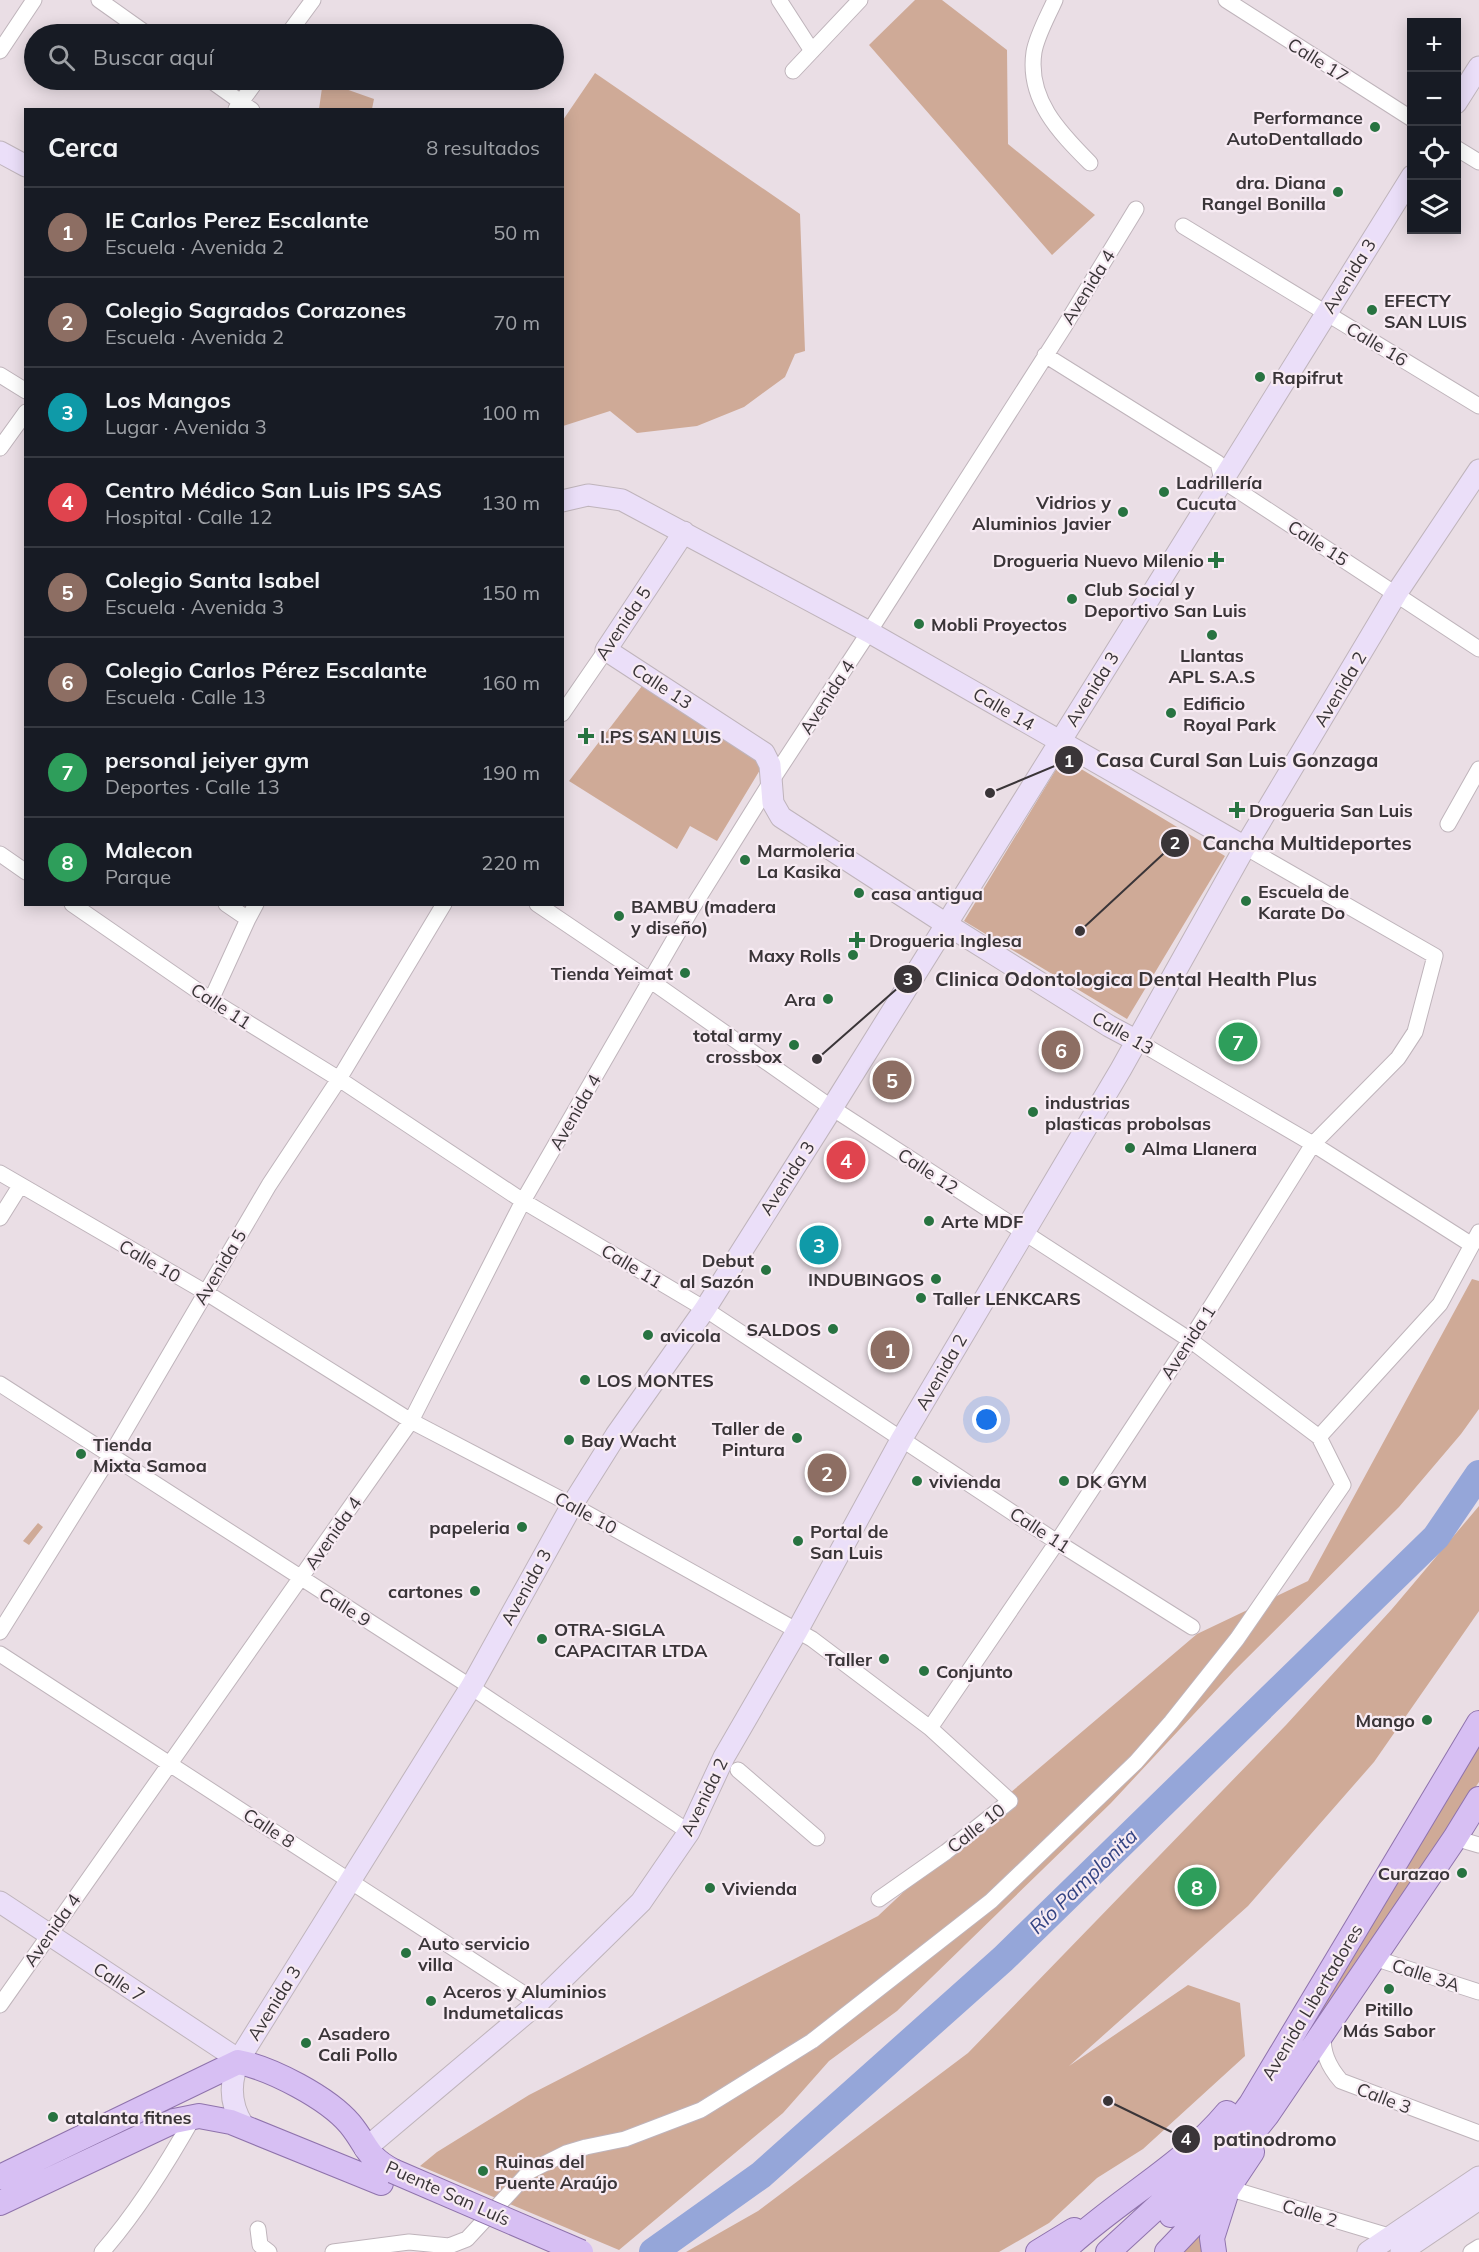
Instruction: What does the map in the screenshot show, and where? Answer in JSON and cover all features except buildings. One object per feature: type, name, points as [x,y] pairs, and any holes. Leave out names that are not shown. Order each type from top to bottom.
[{"type":"main road","points":[[1461,95],[1479,67]]},
{"type":"main road","points":[[0,152],[24,165]]},
{"type":"main road","name":"Avenida 3","points":[[243,2126],[235,2111],[232,2094],[233,2078],[238,2062],[471,1687],[572,1505],[616,1436],[705,1310],[1409,180]]},
{"type":"main road","name":"Avenida 2","points":[[365,2149],[538,2003],[641,1902],[689,1832],[724,1757],[797,1631],[901,1440],[1137,1041],[1245,848],[1396,594],[1479,470]]},
{"type":"main road","name":"Calle 14","points":[[564,501],[588,495],[622,500],[869,632],[1245,848]]},
{"type":"main road","name":"Avenida 5","points":[[606,650],[684,532]]},
{"type":"main road","name":"Calle 13","points":[[606,650],[764,753],[770,765],[773,803],[781,817],[946,924],[1109,1026],[1137,1041]]},
{"type":"main road","name":"Avenida Libertadores","points":[[1108,2252],[1193,2174],[1219,2146],[1251,2104],[1479,1723]]},
{"type":"main road","name":"Avenida Libertadores","points":[[1130,2252],[1145,2236],[1204,2187],[1232,2158],[1267,2115],[1479,1799]]},
{"type":"main road","name":"Calle 7","points":[[0,1902],[230,2054],[238,2062]]},
{"type":"main road","points":[[1062,2252],[1100,2218],[1173,2164],[1214,2128],[1296,2027]]},
{"type":"main road","points":[[0,2177],[238,2062]]},
{"type":"main road","name":"Puente San Luís","points":[[238,2062],[276,2074],[321,2100],[350,2124],[365,2149],[382,2165],[387,2177],[543,2252]]},
{"type":"main road","points":[[1167,2252],[1242,2171],[1267,2115]]},
{"type":"main road","points":[[0,2203],[174,2121],[194,2116]]},
{"type":"main road","name":"Puente San Luís","points":[[194,2116],[215,2117],[243,2126],[387,2177],[581,2252]]},
{"type":"main road","points":[[1397,2245],[1479,2177]]},
{"type":"main road","points":[[1214,2252],[1212,2238],[1228,2188]]},
{"type":"main road","points":[[1038,2252],[1127,2197]]},
{"type":"main road","points":[[1368,2252],[1397,2245],[1479,2199]]},
{"type":"street","points":[[0,51],[34,0]]},
{"type":"street","points":[[99,0],[133,24]]},
{"type":"street","points":[[295,24],[313,0]]},
{"type":"street","points":[[779,0],[812,51]]},
{"type":"street","points":[[793,72],[860,0]]},
{"type":"street","points":[[1055,0],[1034,51],[1034,85],[1046,112],[1062,135],[1090,163]]},
{"type":"street","name":"Calle 17","points":[[1226,0],[1407,116]]},
{"type":"street","points":[[222,90],[243,107],[252,90]]},
{"type":"street","points":[[1461,151],[1479,162]]},
{"type":"street","name":"Avenida 4","points":[[0,2005],[411,1421],[523,1201],[691,910],[1136,209]]},
{"type":"street","name":"Calle 16","points":[[1183,226],[1479,406]]},
{"type":"street","name":"Calle 15","points":[[1045,355],[1218,463],[1222,480],[1479,649]]},
{"type":"street","points":[[0,375],[24,390]]},
{"type":"street","points":[[0,448],[24,415]]},
{"type":"street","name":"Avenida 5","points":[[564,711],[606,650]]},
{"type":"street","points":[[1448,824],[1479,769]]},
{"type":"street","name":"Calle 14","points":[[1245,848],[1435,956]]},
{"type":"street","points":[[2,859],[24,871]]},
{"type":"street","name":"Calle 11","points":[[75,906],[211,1000],[339,1079],[523,1201],[705,1310],[1057,1542],[1192,1627]]},
{"type":"street","points":[[229,906],[248,919]]},
{"type":"street","points":[[211,1000],[255,906]]},
{"type":"street","name":"Avenida 5","points":[[0,1632],[110,1456],[269,1185],[339,1079],[443,906]]},
{"type":"street","name":"Calle 12","points":[[540,906],[832,1108],[1190,1340],[1319,1437]]},
{"type":"street","name":"Avenida 1","points":[[930,1728],[1057,1542],[1190,1340],[1313,1144],[1398,1058],[1415,1032],[1435,956]]},
{"type":"street","name":"Calle 13","points":[[1137,1041],[1476,1238]]},
{"type":"street","name":"Calle 10","points":[[0,1173],[205,1292],[411,1421],[572,1505],[812,1639],[930,1728],[1010,1801],[946,1852],[879,1899]]},
{"type":"street","points":[[0,1218],[20,1186]]},
{"type":"street","points":[[333,2252],[410,2242],[449,2246],[467,2239],[530,2171],[585,2146],[625,2139],[701,2110],[812,2041],[991,1901],[1136,1762],[1205,1681],[1269,1595],[1343,1485],[1319,1437],[1440,1304],[1476,1238]]},
{"type":"street","name":"Calle 9","points":[[0,1384],[471,1687],[689,1832]]},
{"type":"street","name":"Calle 8","points":[[0,1654],[538,2003]]},
{"type":"street","points":[[738,1770],[817,1838]]},
{"type":"street","points":[[1455,1838],[1479,1845]]},
{"type":"street","name":"Calle 3A","points":[[1374,1958],[1479,1992]]},
{"type":"street","name":"Calle 3","points":[[1323,2031],[1323,2045],[1329,2067],[1341,2081],[1479,2133]]},
{"type":"street","points":[[102,2252],[121,2230],[171,2157],[194,2116]]},
{"type":"street","name":"Calle 2","points":[[1228,2188],[1397,2245]]},
{"type":"street","points":[[258,2229],[260,2245],[269,2252]]},
{"type":"street","points":[[1472,2252],[1479,2247]]},
{"type":"shaded area","points":[[915,0],[942,0],[1007,50],[1008,144],[1095,215],[1052,255],[869,45]]},
{"type":"shaded area","points":[[595,73],[800,214],[805,351],[795,354],[785,377],[744,407],[697,426],[637,433],[610,411],[564,426],[564,119]]},
{"type":"shaded area","points":[[322,90],[348,90],[374,99],[372,108],[319,108]]},
{"type":"shaded area","points":[[642,686],[763,765],[717,841],[690,826],[677,849],[569,781]]},
{"type":"shaded area","points":[[1063,758],[1225,856],[1127,1019],[964,921]]},
{"type":"shaded area","points":[[1472,1279],[1479,1281],[1479,1409],[1461,1434],[1399,1507],[1234,1671],[1111,1803],[897,2011],[829,2061],[783,2113],[619,2250],[420,2166],[437,2152],[529,2095],[878,1916],[997,1804],[1197,1634],[1308,1581]]},
{"type":"shaded area","points":[[1479,1506],[1479,1611],[1374,1762],[1248,1906],[1069,2066],[1188,1985],[1240,2003],[1245,2056],[1143,2149],[1097,2178],[1049,2223],[999,2252],[686,2252],[758,2211],[968,2053],[1286,1725],[1392,1609]]},
{"type":"shaded area","points":[[38,1523],[43,1527],[29,1545],[23,1541]]},
{"type":"shaded area","points":[[1479,1736],[1479,1782],[1272,2086]]},
{"type":"shaded area","points":[[1211,2217],[1203,2252],[1178,2252]]},
{"type":"waterway","name":"Río Pamplonita","points":[[653,2252],[761,2175],[1003,1959],[1436,1537],[1479,1474]]},
{"type":"place","name":"Performance AutoDentallado","points":[[1375,127]]},
{"type":"place","name":"dra. Diana Rangel Bonilla","points":[[1338,192]]},
{"type":"place","name":"EFECTY SAN LUIS","points":[[1372,310]]},
{"type":"place","name":"Rapifrut","points":[[1260,377]]},
{"type":"place","name":"Ladrillería Cucuta","points":[[1164,492]]},
{"type":"place","name":"Vidrios y Aluminios Javier","points":[[1123,512]]},
{"type":"place","name":"Drogueria Nuevo Milenio","points":[[1216,560]]},
{"type":"place","name":"Club Social y Deportivo San Luis","points":[[1072,599]]},
{"type":"place","name":"Mobli Proyectos","points":[[919,624]]},
{"type":"place","name":"Llantas APL S.A.S","points":[[1212,635]]},
{"type":"place","name":"Edificio Royal Park","points":[[1171,713]]},
{"type":"place","name":"I.PS SAN LUIS","points":[[586,736]]},
{"type":"place","name":"Casa Cural San Luis Gonzaga","points":[[990,793]]},
{"type":"place","name":"Drogueria San Luis","points":[[1237,810]]},
{"type":"place","name":"Marmoleria La Kasika","points":[[745,860]]},
{"type":"place","name":"casa antigua","points":[[859,893]]},
{"type":"place","name":"Escuela de Karate Do","points":[[1246,901]]},
{"type":"place","name":"BAMBU (madera y diseño)","points":[[619,916]]},
{"type":"place","name":"Cancha Multideportes","points":[[1080,931]]},
{"type":"place","name":"Drogueria Inglesa","points":[[857,940]]},
{"type":"place","name":"Maxy Rolls","points":[[853,955]]},
{"type":"place","name":"Tienda Yeimat","points":[[685,973]]},
{"type":"place","name":"Ara","points":[[828,999]]},
{"type":"place","name":"personal jeiyer gym","points":[[1238,1042]]},
{"type":"place","name":"total army crossbox","points":[[794,1045]]},
{"type":"place","name":"Colegio Carlos Pérez Escalante","points":[[1061,1050]]},
{"type":"place","name":"Clinica Odontologica Dental Health Plus","points":[[817,1059]]},
{"type":"place","name":"Colegio Santa Isabel","points":[[892,1080]]},
{"type":"place","name":"industrias plasticas probolsas","points":[[1033,1112]]},
{"type":"place","name":"Alma Llanera","points":[[1130,1148]]},
{"type":"place","name":"Centro Médico San Luis IPS SAS","points":[[846,1160]]},
{"type":"place","name":"Arte MDF","points":[[929,1221]]},
{"type":"place","name":"Los Mangos","points":[[819,1245]]},
{"type":"place","name":"Debut al Sazón","points":[[766,1270]]},
{"type":"place","name":"INDUBINGOS","points":[[936,1279]]},
{"type":"place","name":"Taller LENKCARS","points":[[921,1298]]},
{"type":"place","name":"SALDOS","points":[[833,1329]]},
{"type":"place","name":"avicola","points":[[648,1335]]},
{"type":"place","name":"IE Carlos Perez Escalante","points":[[890,1350]]},
{"type":"place","name":"LOS MONTES","points":[[585,1380]]},
{"type":"place","name":"Taller de Pintura","points":[[797,1438]]},
{"type":"place","name":"Bay Wacht","points":[[569,1440]]},
{"type":"place","name":"Tienda Mixta Samoa","points":[[81,1454]]},
{"type":"place","name":"Colegio Sagrados Corazones","points":[[827,1473]]},
{"type":"place","name":"vivienda","points":[[917,1481]]},
{"type":"place","name":"DK GYM","points":[[1064,1481]]},
{"type":"place","name":"papeleria","points":[[522,1527]]},
{"type":"place","name":"Portal de San Luis","points":[[798,1541]]},
{"type":"place","name":"cartones","points":[[475,1591]]},
{"type":"place","name":"OTRA-SIGLA CAPACITAR LTDA","points":[[542,1639]]},
{"type":"place","name":"Taller","points":[[884,1659]]},
{"type":"place","name":"Conjunto","points":[[924,1671]]},
{"type":"place","name":"Mango","points":[[1427,1720]]},
{"type":"place","name":"Curazao","points":[[1462,1873]]},
{"type":"place","name":"Malecon","points":[[1197,1887]]},
{"type":"place","name":"Vivienda","points":[[710,1888]]},
{"type":"place","name":"Auto servicio villa","points":[[406,1953]]},
{"type":"place","name":"Pitillo Más Sabor","points":[[1389,1989]]},
{"type":"place","name":"Aceros y Aluminios Indumetalicas","points":[[431,2001]]},
{"type":"place","name":"Asadero Cali Pollo","points":[[306,2043]]},
{"type":"place","name":"patinodromo","points":[[1108,2101]]},
{"type":"place","name":"atalanta fitnes","points":[[53,2117]]},
{"type":"place","name":"Ruinas del Puente Araújo","points":[[483,2171]]}]
